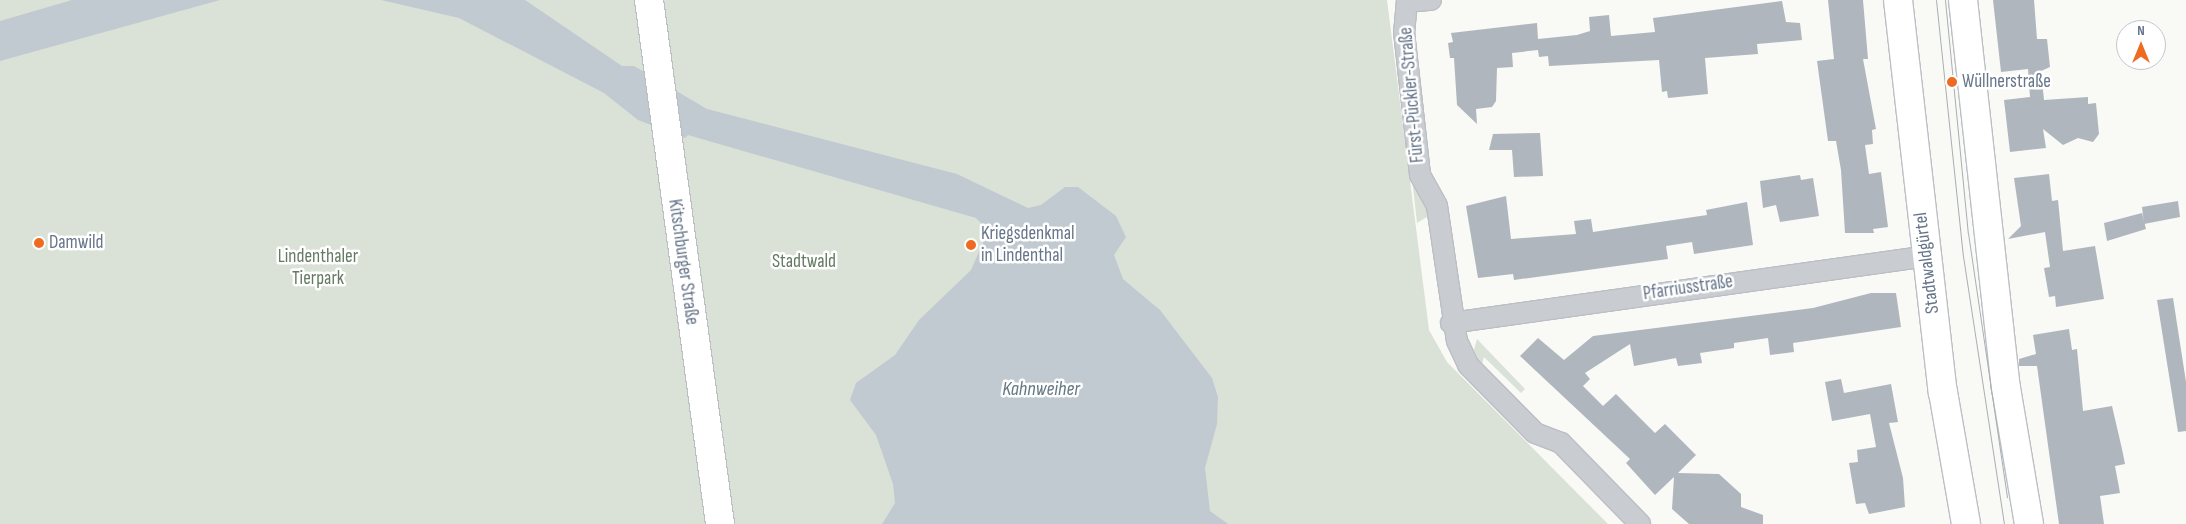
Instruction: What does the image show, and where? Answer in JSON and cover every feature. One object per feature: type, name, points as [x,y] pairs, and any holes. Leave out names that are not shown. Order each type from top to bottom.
[{"type":"main road","name":"Kitschburger Straße","points":[[649,0],[665,134],[720,524]]},
{"type":"main road","name":"Stadtwaldgürtel","points":[[1898,0],[1926,256],[1966,524]]},
{"type":"main road","points":[[1963,0],[2006,388],[2029,524]]},
{"type":"street","points":[[1407,1],[1431,0]]},
{"type":"street","name":"Fürst-Pückler-Straße","points":[[1407,1],[1404,32],[1420,175],[1437,206],[1450,322],[1468,365],[1535,433],[1561,443],[1640,524]]},
{"type":"street","name":"Pfarriusstraße","points":[[1450,322],[1926,256]]},
{"type":"green space","name":"Stadtwald","points":[[0,0],[1387,0],[1429,330],[1447,362],[1608,524],[0,524]]},
{"type":"green space","points":[[1394,18],[1416,190],[1430,215],[1417,223]]},
{"type":"green space","points":[[1477,339],[1525,389],[1521,393],[1484,357],[1481,368],[1474,350]]},
{"type":"water","points":[[72,0],[220,0],[0,61],[0,21]]},
{"type":"water","name":"Kahnweiher","points":[[381,0],[525,0],[622,66],[634,66],[707,109],[957,174],[1028,208],[1041,205],[1065,187],[1078,187],[1116,216],[1126,237],[1114,255],[1123,279],[1160,310],[1212,378],[1218,397],[1217,424],[1205,468],[1210,511],[1228,524],[882,524],[895,503],[893,484],[876,435],[850,400],[856,383],[895,355],[919,320],[971,270],[985,238],[983,225],[976,218],[688,135],[685,138],[638,120],[604,93],[459,18]]},
{"type":"building","points":[[1828,0],[1863,0],[1868,59],[1863,59],[1876,129],[1872,130],[1873,144],[1865,145],[1869,174],[1881,172],[1888,227],[1873,229],[1874,233],[1845,233],[1841,170],[1836,141],[1828,141],[1817,61],[1834,59]]},
{"type":"building","points":[[1993,0],[2034,0],[2037,39],[2047,39],[2050,67],[2041,71],[2044,100],[2088,97],[2088,104],[2096,103],[2099,134],[2093,142],[2078,138],[2063,145],[2043,129],[2046,148],[2010,152],[2004,100],[2030,97],[2028,69],[2001,72]]},
{"type":"building","points":[[1782,1],[1786,22],[1800,23],[1802,40],[1757,44],[1758,54],[1705,58],[1708,94],[1668,98],[1667,91],[1662,92],[1659,60],[1549,66],[1548,56],[1539,57],[1538,50],[1512,53],[1513,67],[1497,68],[1496,101],[1492,107],[1476,109],[1477,124],[1457,105],[1454,58],[1450,58],[1448,43],[1453,42],[1451,33],[1537,23],[1538,39],[1577,35],[1590,31],[1589,17],[1609,15],[1611,36],[1655,32],[1653,18]]},
{"type":"building","points":[[1540,133],[1543,176],[1514,177],[1512,150],[1489,150],[1493,134]]},
{"type":"building","points":[[2049,174],[2052,201],[2058,200],[2063,251],[2095,246],[2104,299],[2056,307],[2055,296],[2049,297],[2044,268],[2050,267],[2045,232],[2008,239],[2021,226],[2014,178]]},
{"type":"building","points":[[1800,175],[1801,180],[1813,178],[1819,216],[1780,222],[1776,205],[1763,208],[1760,181]]},
{"type":"building","points":[[1506,196],[1511,239],[1576,234],[1574,221],[1591,219],[1593,232],[1707,215],[1706,210],[1747,202],[1753,245],[1694,254],[1692,242],[1666,246],[1668,259],[1514,280],[1513,274],[1478,278],[1466,206]]},
{"type":"building","points":[[2178,201],[2180,217],[2144,224],[2142,207]]},
{"type":"building","points":[[2142,213],[2146,229],[2107,241],[2104,223]]},
{"type":"building","points":[[1871,293],[1896,293],[1901,327],[1793,343],[1794,352],[1770,355],[1768,338],[1734,343],[1734,348],[1700,353],[1702,363],[1678,366],[1676,358],[1634,366],[1630,344],[1585,373],[1590,379],[1583,386],[1603,406],[1616,394],[1655,433],[1665,424],[1696,455],[1678,473],[1719,474],[1741,494],[1741,507],[1763,515],[1763,524],[1689,524],[1672,509],[1674,477],[1655,495],[1626,463],[1630,459],[1520,356],[1538,338],[1564,360],[1593,336],[1813,308]]},
{"type":"building","points":[[2173,298],[2186,382],[2186,431],[2178,432],[2157,300]]},
{"type":"building","points":[[2069,329],[2072,350],[2077,349],[2083,411],[2112,406],[2125,464],[2115,466],[2120,493],[2100,496],[2104,524],[2059,524],[2037,366],[2019,366],[2019,359],[2036,354],[2033,335]]},
{"type":"building","points":[[1841,379],[1844,393],[1891,384],[1898,422],[1889,423],[1903,478],[1905,507],[1869,514],[1865,503],[1856,504],[1849,463],[1858,462],[1857,450],[1876,447],[1870,414],[1832,421],[1825,382]]},
{"type":"tram line","points":[[1936,0],[1963,256],[2004,524]]},
{"type":"tram line","points":[[1945,0],[1968,233],[2007,497]]},
{"type":"place","name":"Wüllnerstraße","points":[[1952,82]]},
{"type":"place","name":"Damwild","points":[[39,243]]},
{"type":"place","name":"Kriegsdenkmal in Lindenthal","points":[[971,245]]},
{"type":"park label","name":"Lindenthaler Tierpark","points":[[318,268]]}]
